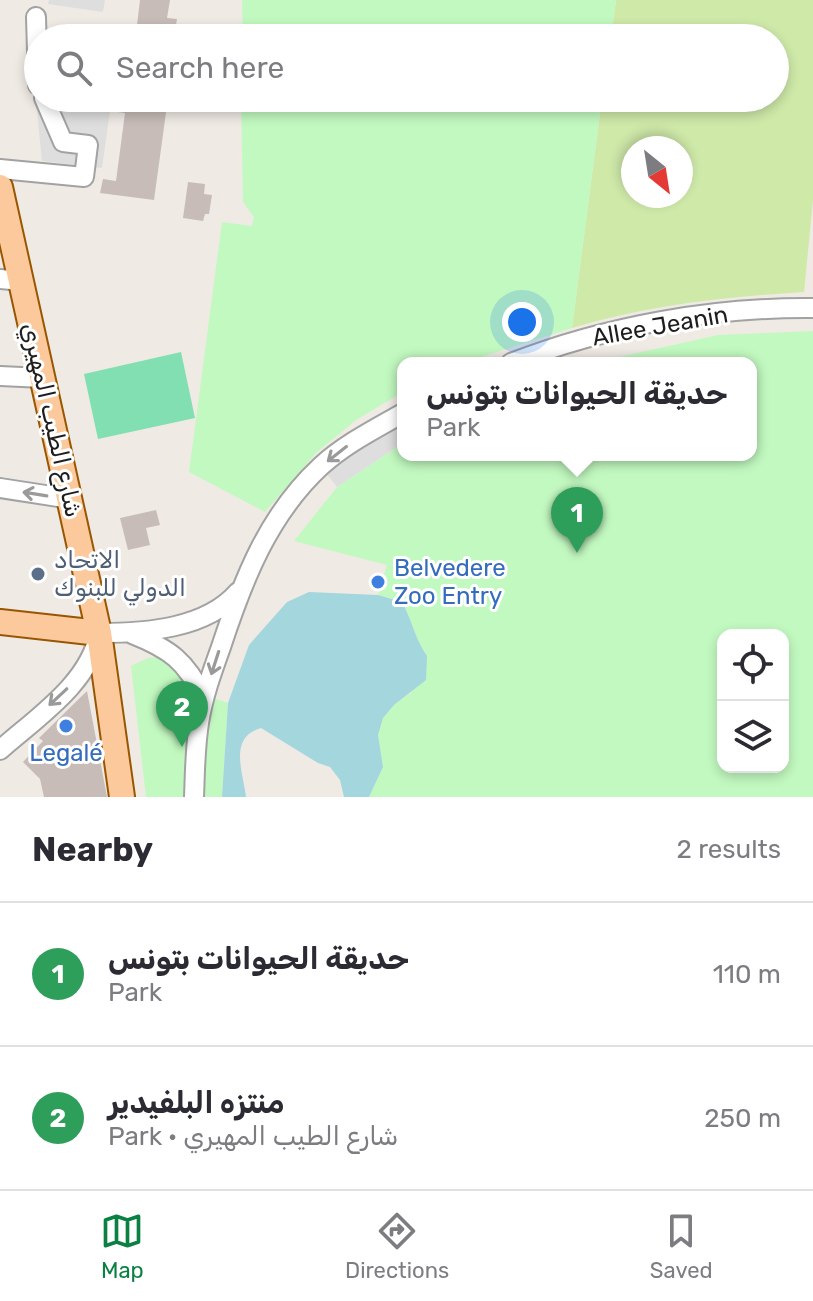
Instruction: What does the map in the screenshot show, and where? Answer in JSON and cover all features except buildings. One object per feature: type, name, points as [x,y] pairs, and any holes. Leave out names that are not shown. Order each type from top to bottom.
[{"type":"main road","name":"شارع الطيب المهيري","points":[[0,187],[10,280],[43,378],[99,633],[122,797]]},
{"type":"main road","points":[[0,622],[99,633]]},
{"type":"street","points":[[36,17],[36,24]]},
{"type":"street","points":[[0,169],[84,177],[88,145],[63,142],[50,112]]},
{"type":"street","name":"Allee Jeanin","points":[[529,357],[576,341],[666,321],[717,314],[813,308]]},
{"type":"street","points":[[0,376],[43,378]]},
{"type":"street","points":[[194,797],[197,741],[204,698],[240,589],[260,547],[295,493],[321,465],[352,442],[397,416]]},
{"type":"street","points":[[0,488],[71,499]]},
{"type":"street","points":[[0,750],[66,690],[84,669],[97,645],[99,633],[130,633],[193,621],[225,604],[240,589]]},
{"type":"street","points":[[130,633],[155,643],[177,657],[189,670],[204,698]]},
{"type":"green space","points":[[242,0],[616,0],[613,24],[243,24]]},
{"type":"green space","points":[[616,0],[813,0],[813,200],[804,292],[687,303],[572,328],[600,112],[789,112],[789,24],[613,24]]},
{"type":"green space","points":[[241,112],[600,112],[572,328],[481,357],[397,357],[397,396],[356,420],[316,453],[265,512],[189,472],[222,222],[252,226],[254,217],[243,202]]},
{"type":"green space","points":[[813,331],[813,797],[369,797],[383,767],[378,735],[383,718],[412,692],[427,656],[402,602],[378,595],[387,565],[294,541],[337,487],[397,447],[397,461],[757,461],[757,357],[619,357],[718,335]]},
{"type":"green space","points":[[181,352],[195,418],[98,439],[84,374]]},
{"type":"green space","points":[[167,656],[197,693],[228,703],[222,797],[146,797],[131,666],[148,658]]},
{"type":"shaded area","points":[[49,0],[105,0],[103,12],[48,4]]},
{"type":"shaded area","points":[[37,112],[110,112],[102,168],[42,161]]},
{"type":"shaded area","points":[[397,427],[397,447],[337,487],[327,474],[357,450]]},
{"type":"water","points":[[309,592],[378,595],[402,602],[427,656],[426,680],[394,705],[383,718],[378,735],[383,767],[369,797],[344,797],[340,780],[330,767],[318,763],[261,728],[244,739],[241,747],[246,797],[222,797],[228,703],[249,645],[287,602]]},
{"type":"place","name":"حديقة الحيوانات بتونس","points":[[577,553]]},
{"type":"place","name":"الاتحاد الدولي للبنوك","points":[[38,574]]},
{"type":"place","name":"Belvedere Zoo Entry","points":[[378,582]]},
{"type":"place","name":"Legalé","points":[[66,726]]},
{"type":"place","name":"منتزه البلفيدير","points":[[182,747]]}]
